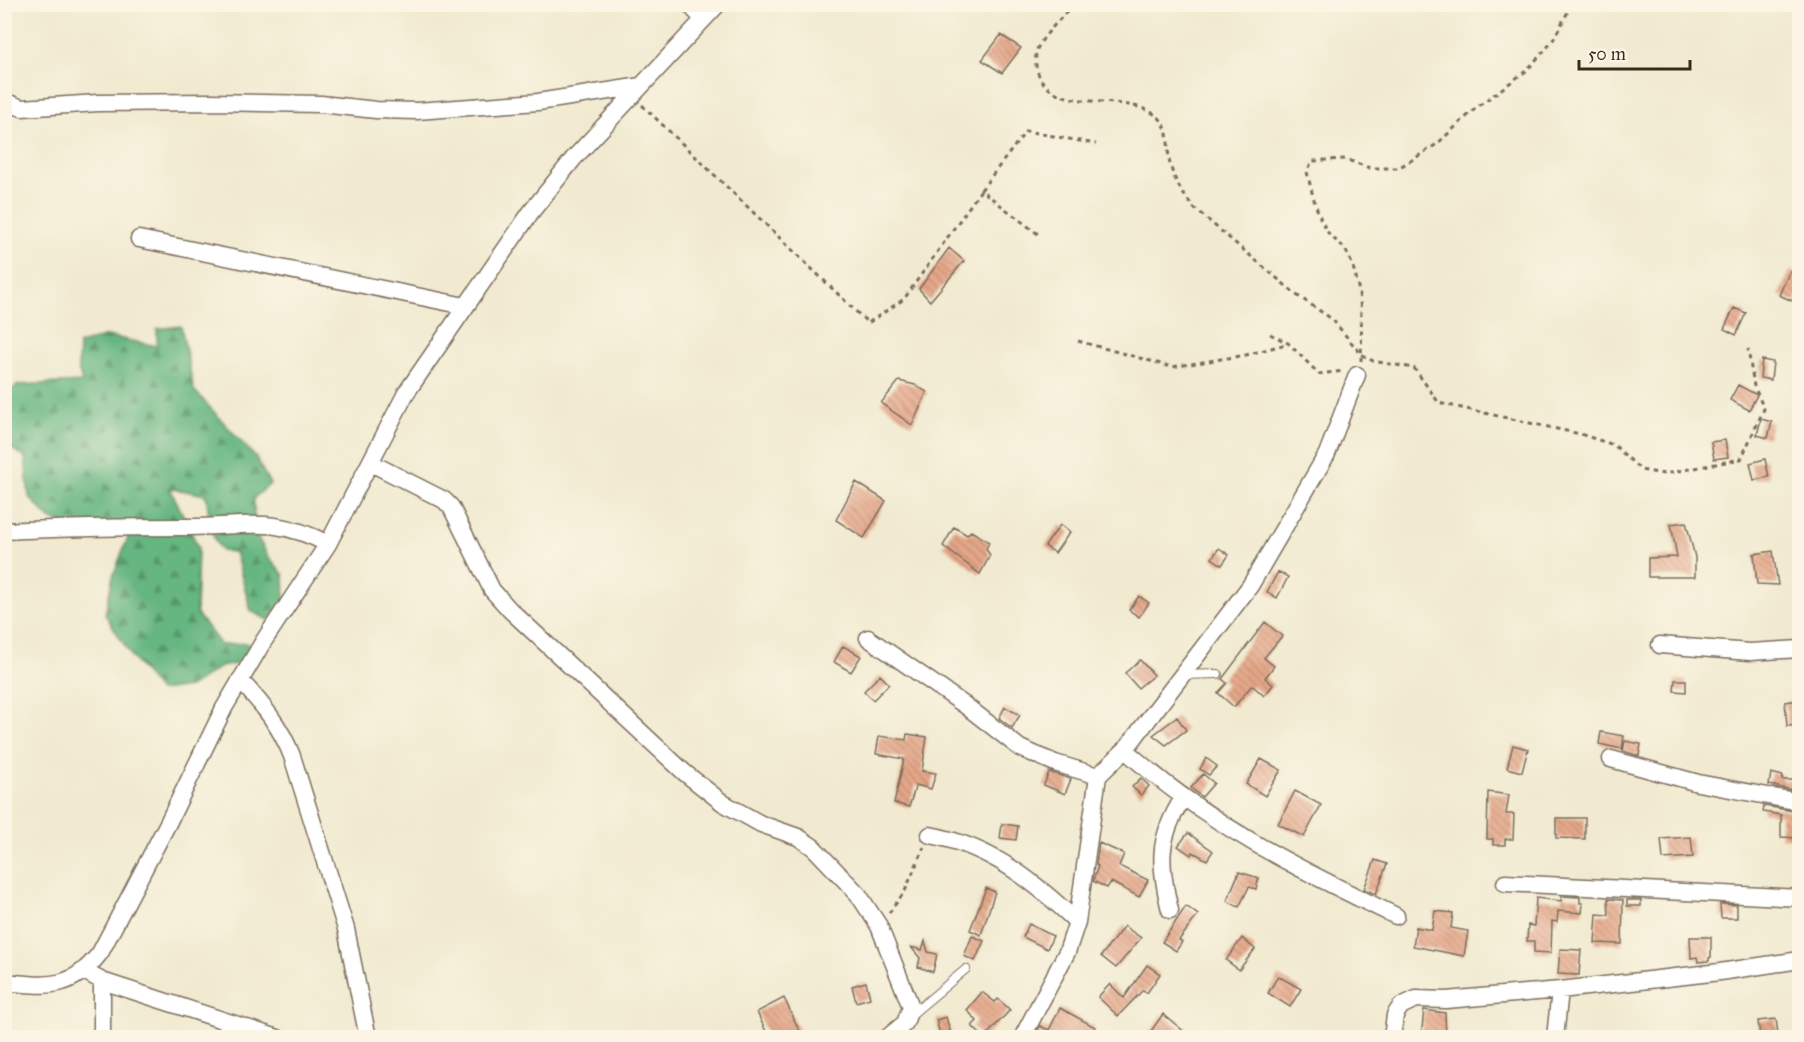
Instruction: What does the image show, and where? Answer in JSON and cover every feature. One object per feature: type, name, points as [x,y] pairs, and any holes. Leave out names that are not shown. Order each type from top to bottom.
[{"type":"street","points":[[689,4],[704,19]]},
{"type":"street","points":[[4,982],[54,986],[84,971],[100,953],[240,680],[328,544],[372,463],[406,393],[465,306],[567,167],[718,4]]},
{"type":"street","points":[[4,100],[22,108],[98,103],[211,102],[321,104],[376,110],[417,111],[537,102],[637,90]]},
{"type":"street","points":[[139,239],[465,306]]},
{"type":"street","points":[[1022,1038],[1059,969],[1077,922],[1098,776],[1125,750],[1250,586],[1313,482],[1327,454],[1357,375]]},
{"type":"street","points":[[372,463],[444,500],[451,507],[492,590],[510,610],[677,766],[723,803],[761,824],[798,837],[813,847],[858,894],[879,926],[908,996],[910,1016],[899,1030],[887,1038]]},
{"type":"street","points":[[4,531],[193,527],[259,522],[306,532],[328,544]]},
{"type":"street","points":[[868,638],[975,712],[1020,748],[1054,763],[1098,776]]},
{"type":"street","points":[[1660,645],[1750,652],[1800,649]]},
{"type":"street","points":[[240,680],[268,710],[281,729],[292,756],[346,929],[368,1038]]},
{"type":"street","points":[[1125,750],[1183,798],[1269,854],[1396,916]]},
{"type":"street","points":[[1611,759],[1698,783],[1800,802]]},
{"type":"street","points":[[1170,910],[1161,868],[1162,846],[1170,819],[1183,798]]},
{"type":"street","points":[[930,835],[974,848],[1010,865],[1077,922]]},
{"type":"street","points":[[1504,883],[1800,898]]},
{"type":"street","points":[[1392,1038],[1395,1016],[1401,1006],[1416,999],[1446,1000],[1560,990],[1720,972],[1800,960]]},
{"type":"street","points":[[84,971],[102,981],[244,1033],[278,1038]]},
{"type":"street","points":[[102,981],[102,1038]]},
{"type":"street","points":[[1555,1038],[1560,990]]},
{"type":"lane","points":[[1182,675],[1218,674]]},
{"type":"lane","points":[[910,1016],[966,969]]},
{"type":"path","points":[[1073,4],[1036,49],[1035,67],[1040,80],[1056,95],[1143,107],[1160,118],[1168,135],[1170,164],[1183,194],[1195,209],[1298,296],[1332,319],[1361,354],[1373,361],[1414,368],[1439,403],[1614,445],[1641,470],[1664,474],[1741,459],[1764,409],[1754,386],[1748,350]]},
{"type":"path","points":[[1270,334],[1288,343],[1319,374],[1340,369],[1357,375],[1362,331],[1355,272],[1345,248],[1329,234],[1315,202],[1307,172],[1312,161],[1345,159],[1370,168],[1398,168],[1412,160],[1437,144],[1477,107],[1526,71],[1552,42],[1572,4]]},
{"type":"path","points":[[637,90],[868,323],[904,299],[1026,131],[1096,144]]},
{"type":"path","points":[[981,190],[1038,234]]},
{"type":"path","points":[[1078,341],[1172,367],[1246,356],[1288,343]]},
{"type":"path","points":[[879,926],[904,891],[930,835]]},
{"type":"green space","points":[[181,326],[194,390],[256,458],[270,484],[254,498],[254,531],[268,556],[284,575],[285,600],[268,620],[251,611],[235,552],[222,551],[214,538],[206,495],[170,488],[198,547],[196,613],[221,645],[247,643],[256,650],[251,661],[220,667],[190,687],[159,691],[134,660],[105,614],[113,576],[133,524],[91,534],[50,519],[29,497],[25,457],[5,444],[4,395],[18,385],[82,382],[78,368],[79,344],[107,336],[157,346],[157,329]]},
{"type":"building","points":[[1001,35],[1021,48],[1002,73],[982,60]]},
{"type":"building","points":[[949,248],[964,261],[930,301],[919,289]]},
{"type":"building","points":[[1790,271],[1800,275],[1800,292],[1795,302],[1779,295]]},
{"type":"building","points":[[1734,308],[1746,313],[1736,335],[1724,329]]},
{"type":"building","points":[[1762,360],[1773,362],[1771,380],[1760,378]]},
{"type":"building","points":[[899,381],[915,385],[927,392],[912,425],[881,403]]},
{"type":"building","points":[[1738,385],[1757,395],[1749,410],[1730,400]]},
{"type":"building","points":[[1761,419],[1772,422],[1768,438],[1757,435]]},
{"type":"building","points":[[1725,440],[1728,457],[1714,459],[1711,442]]},
{"type":"building","points":[[1765,459],[1769,477],[1754,480],[1750,463]]},
{"type":"building","points":[[856,482],[886,501],[864,538],[836,520]]},
{"type":"building","points":[[1686,522],[1695,557],[1695,577],[1648,577],[1648,558],[1677,557],[1671,524]]},
{"type":"building","points":[[1060,525],[1070,532],[1055,553],[1045,546]]},
{"type":"building","points":[[954,527],[967,535],[971,531],[989,542],[986,549],[990,555],[980,574],[943,546]]},
{"type":"building","points":[[1219,548],[1229,555],[1222,565],[1212,558]]},
{"type":"building","points":[[1773,551],[1778,585],[1757,584],[1754,554]]},
{"type":"building","points":[[1278,572],[1288,577],[1277,598],[1267,592]]},
{"type":"building","points":[[1139,596],[1149,603],[1139,617],[1129,610]]},
{"type":"building","points":[[1265,622],[1282,636],[1264,658],[1274,666],[1265,678],[1273,685],[1264,696],[1252,685],[1234,707],[1218,693],[1227,683],[1222,679]]},
{"type":"building","points":[[843,646],[861,656],[851,672],[834,662]]},
{"type":"building","points":[[1140,660],[1154,675],[1138,688],[1125,673]]},
{"type":"building","points":[[880,675],[889,684],[873,700],[864,691]]},
{"type":"building","points":[[1675,680],[1686,680],[1686,692],[1674,691]]},
{"type":"building","points":[[1800,700],[1800,725],[1787,726],[1785,702]]},
{"type":"building","points":[[1005,707],[1020,715],[1012,728],[999,718]]},
{"type":"building","points":[[1177,717],[1186,730],[1166,745],[1153,735]]},
{"type":"building","points":[[1601,732],[1624,736],[1622,749],[1599,744]]},
{"type":"building","points":[[907,734],[927,737],[922,771],[936,773],[931,789],[916,785],[909,807],[894,803],[904,759],[876,754],[879,736],[906,740]]},
{"type":"building","points":[[1625,741],[1641,744],[1639,756],[1623,751]]},
{"type":"building","points":[[1513,745],[1528,749],[1522,772],[1507,768]]},
{"type":"building","points":[[1206,758],[1217,766],[1209,775],[1200,769]]},
{"type":"building","points":[[1261,759],[1281,770],[1265,796],[1246,784]]},
{"type":"building","points":[[1049,772],[1071,779],[1065,794],[1044,785]]},
{"type":"building","points":[[1771,773],[1783,776],[1782,780],[1797,780],[1797,791],[1769,785]]},
{"type":"building","points":[[1203,774],[1214,783],[1202,797],[1191,788]]},
{"type":"building","points":[[1141,778],[1149,786],[1141,795],[1132,787]]},
{"type":"building","points":[[1295,791],[1321,805],[1304,837],[1278,824]]},
{"type":"building","points":[[1488,792],[1509,795],[1506,814],[1514,814],[1513,839],[1505,839],[1505,845],[1493,845],[1493,839],[1487,839]]},
{"type":"building","points":[[1764,806],[1800,812],[1798,838],[1781,837],[1781,815],[1763,812]]},
{"type":"building","points":[[1556,818],[1585,818],[1585,839],[1556,838]]},
{"type":"building","points":[[1002,824],[1018,826],[1016,840],[1000,838]]},
{"type":"building","points":[[1188,833],[1213,851],[1207,860],[1193,852],[1191,855],[1178,846]]},
{"type":"building","points":[[1691,837],[1693,857],[1663,859],[1661,839]]},
{"type":"building","points":[[1099,843],[1124,854],[1119,866],[1148,880],[1139,897],[1111,882],[1107,888],[1093,881],[1098,866],[1096,865]]},
{"type":"building","points":[[1375,860],[1387,864],[1376,894],[1364,889]]},
{"type":"building","points":[[1239,872],[1259,878],[1256,889],[1249,887],[1239,907],[1227,901]]},
{"type":"building","points":[[986,888],[995,892],[981,935],[970,930]]},
{"type":"building","points":[[1562,896],[1580,897],[1580,903],[1583,903],[1582,913],[1558,911],[1557,922],[1552,921],[1551,953],[1534,952],[1534,941],[1527,941],[1528,925],[1534,926],[1536,898],[1561,901]]},
{"type":"building","points":[[1608,899],[1623,900],[1622,944],[1595,943],[1597,914],[1609,915]]},
{"type":"building","points":[[1627,900],[1641,900],[1641,906],[1627,906]]},
{"type":"building","points":[[1720,904],[1737,905],[1737,918],[1721,918]]},
{"type":"building","points":[[1186,906],[1198,915],[1179,940],[1182,942],[1176,951],[1162,942]]},
{"type":"building","points":[[1435,911],[1453,913],[1451,928],[1468,931],[1464,956],[1413,946],[1416,927],[1432,930]]},
{"type":"building","points":[[1029,924],[1053,936],[1047,949],[1023,937]]},
{"type":"building","points":[[1124,926],[1141,938],[1116,968],[1101,956]]},
{"type":"building","points":[[972,936],[984,941],[975,961],[964,956]]},
{"type":"building","points":[[1690,937],[1711,937],[1709,961],[1698,962],[1697,957],[1691,958]]},
{"type":"building","points":[[1242,938],[1255,949],[1239,970],[1226,960]]},
{"type":"building","points":[[925,941],[928,952],[937,954],[933,972],[918,967],[920,958],[911,947],[922,950]]},
{"type":"building","points":[[1560,949],[1581,950],[1579,975],[1558,974]]},
{"type":"building","points":[[1147,965],[1160,974],[1147,993],[1143,990],[1118,1016],[1098,997],[1110,984],[1124,998]]},
{"type":"building","points":[[1278,976],[1301,989],[1290,1007],[1268,993]]},
{"type":"building","points":[[866,982],[870,998],[856,1002],[852,986]]},
{"type":"building","points":[[982,992],[995,1002],[998,999],[1010,1010],[984,1038],[972,1026],[977,1021],[967,1010]]},
{"type":"building","points":[[784,998],[800,1032],[787,1038],[769,1038],[757,1012]]},
{"type":"building","points":[[1060,1008],[1095,1027],[1090,1038],[1034,1038],[1040,1026],[1049,1030]]},
{"type":"building","points":[[1424,1010],[1445,1013],[1446,1038],[1421,1038]]},
{"type":"building","points":[[1163,1014],[1192,1038],[1146,1038]]},
{"type":"building","points":[[946,1017],[952,1038],[941,1038],[936,1020]]},
{"type":"building","points":[[1776,1019],[1778,1034],[1760,1036],[1758,1021]]}]
